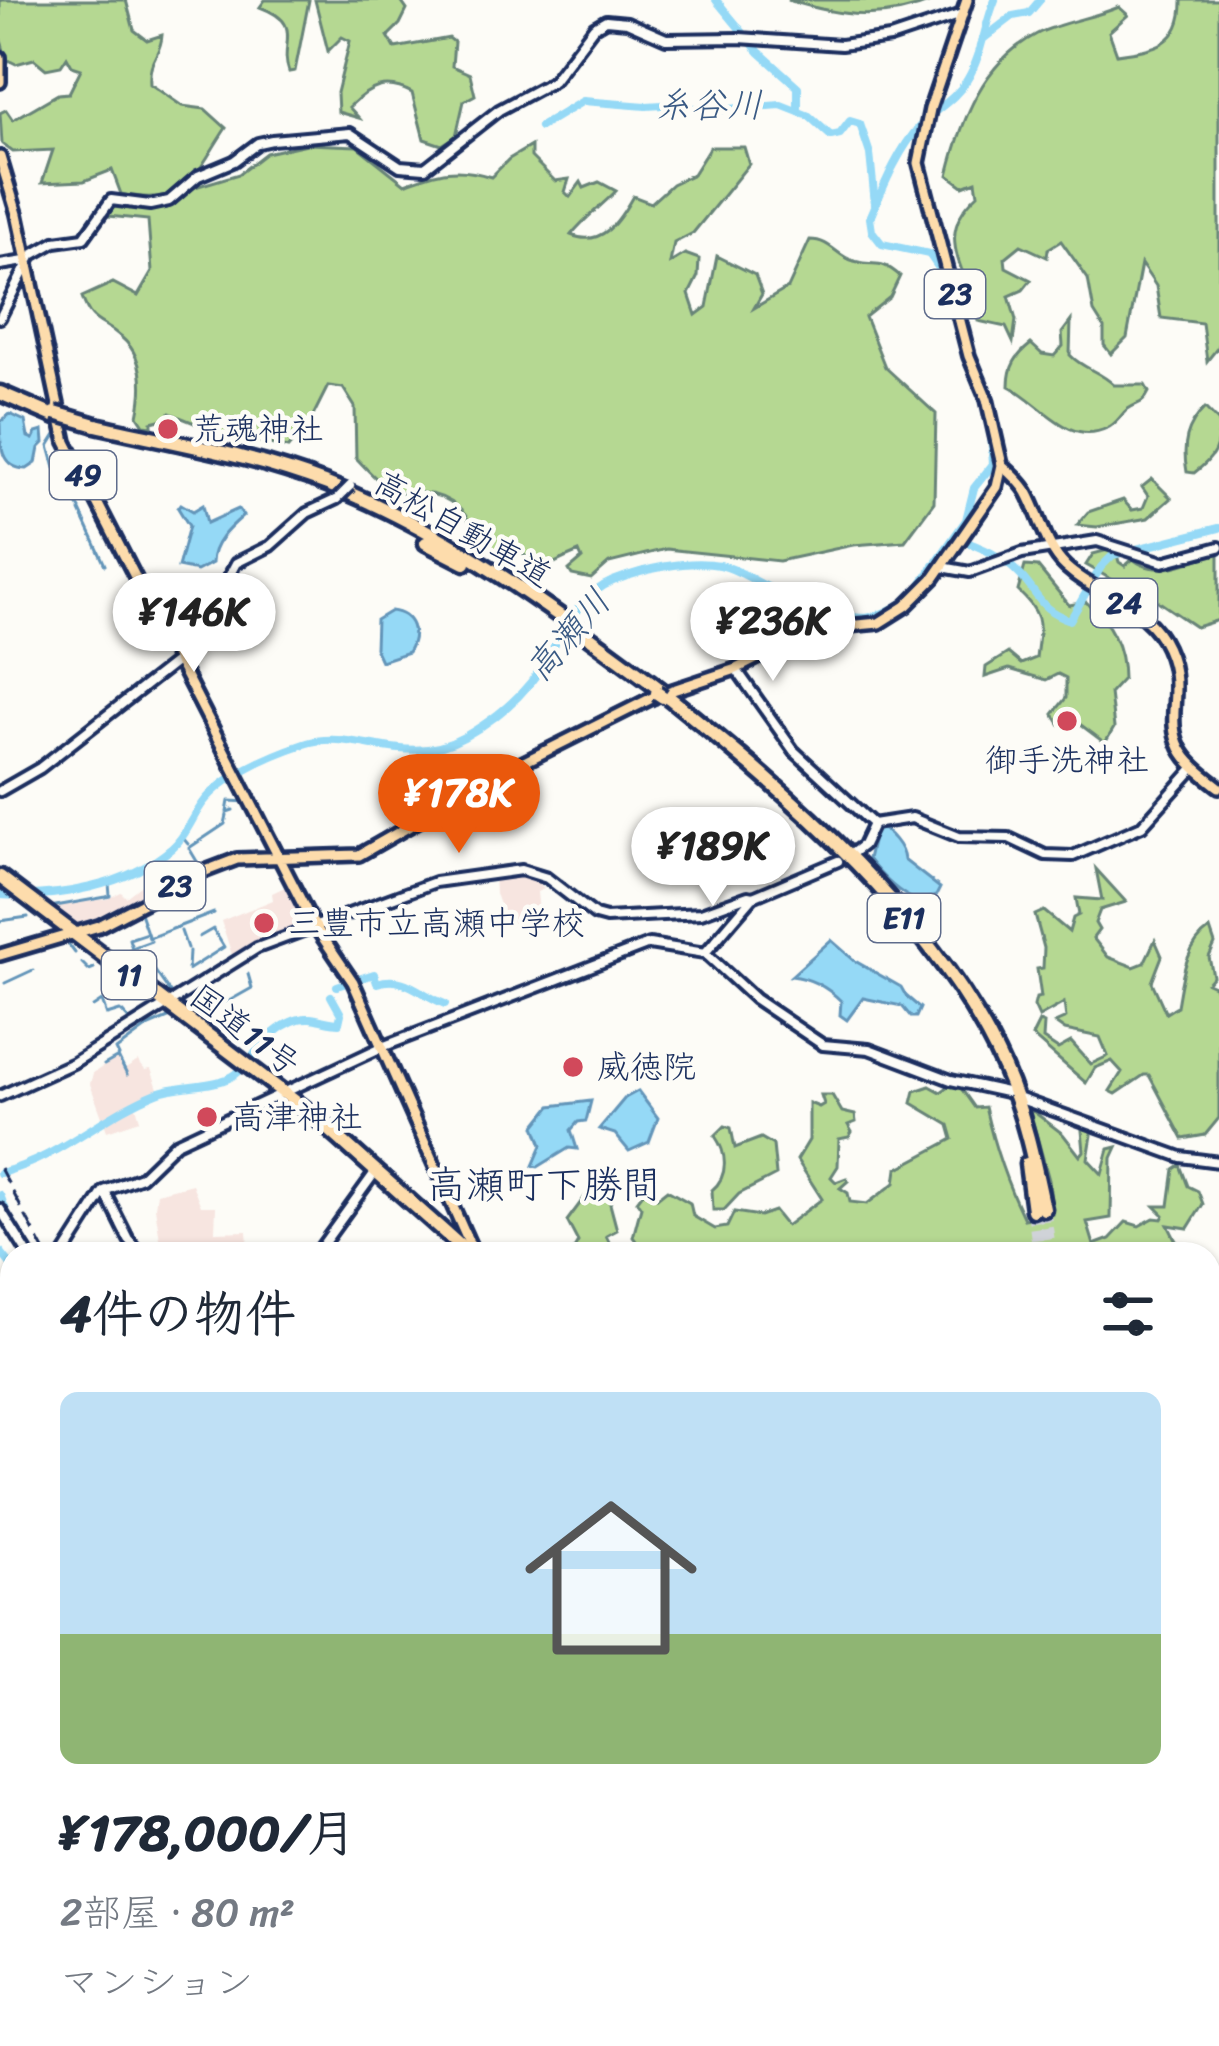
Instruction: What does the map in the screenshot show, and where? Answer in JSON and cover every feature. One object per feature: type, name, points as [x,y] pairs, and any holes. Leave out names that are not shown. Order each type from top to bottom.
[{"type":"highway","name":"高松自動車道","points":[[0,390],[56,415],[252,464],[346,495],[429,538],[560,620]]},
{"type":"highway","name":"高松自動車道","points":[[96,427],[225,452],[317,480],[431,533],[662,694],[828,837],[894,906],[944,968],[1004,1068],[1025,1125],[1039,1210]]},
{"type":"highway","points":[[317,480],[429,525]]},
{"type":"highway","points":[[346,495],[396,525]]},
{"type":"highway","points":[[426,543],[508,587]]},
{"type":"highway","points":[[457,543],[493,572]]},
{"type":"highway","name":"国道11号","points":[[5,880],[281,1091],[457,1242]]},
{"type":"main road","name":"23","points":[[0,955],[77,935],[237,859],[358,855],[533,756],[658,695],[736,668],[815,628],[879,623],[910,602],[942,567],[997,487],[1002,465],[922,182],[920,149],[967,0]]},
{"type":"main road","points":[[0,57],[0,82]]},
{"type":"main road","name":"49","points":[[0,157],[27,260],[62,433],[314,925],[353,981],[466,1242]]},
{"type":"main road","name":"24","points":[[1002,465],[1025,489],[1052,548],[1069,569],[1140,614],[1156,631],[1177,675],[1177,740],[1195,767]]},
{"type":"main road","points":[[1195,767],[1219,787]]},
{"type":"street","points":[[0,265],[27,260],[50,244],[85,238],[111,200],[150,205],[169,201],[198,176],[268,141],[350,134],[404,168],[425,168],[499,110],[557,78],[594,27],[606,20],[627,22],[666,39],[849,45],[890,38],[962,14]]},
{"type":"street","points":[[0,318],[27,260]]},
{"type":"street","points":[[0,791],[40,768],[178,660],[194,643],[236,563],[270,546],[307,513],[346,495]]},
{"type":"street","points":[[942,567],[970,572],[1012,556],[1102,541],[1163,562],[1219,547]]},
{"type":"street","points":[[736,668],[794,751],[873,824]]},
{"type":"street","points":[[873,824],[920,819],[959,837],[1006,838],[1046,855],[1073,856],[1137,830],[1195,767]]},
{"type":"street","points":[[850,855],[863,845],[873,824]]},
{"type":"street","points":[[705,953],[753,898],[838,861]]},
{"type":"street","points":[[0,1096],[73,1063],[247,953],[435,882],[519,870],[547,878],[604,918],[700,913],[753,898]]},
{"type":"street","points":[[72,1242],[104,1191],[141,1178],[176,1143],[382,1047],[644,945],[705,953],[755,999],[823,1045],[869,1049],[951,1080],[1006,1092]]},
{"type":"street","points":[[1018,1098],[1181,1157],[1219,1162]]},
{"type":"street","points":[[325,1242],[376,1170]]},
{"type":"street","points":[[105,1192],[131,1242]]},
{"type":"street","points":[[0,1209],[21,1242]]},
{"type":"shaded area","points":[[494,876],[531,876],[544,889],[537,892],[539,912],[508,928],[495,894]]},
{"type":"shaded area","points":[[148,880],[156,894],[80,931],[47,909],[107,899],[121,892],[126,897]]},
{"type":"shaded area","name":"三豊市立高瀬中学校","points":[[293,888],[308,919],[306,925],[233,958],[221,921],[273,900],[272,893]]},
{"type":"shaded area","points":[[118,1057],[124,1070],[138,1061],[145,1070],[151,1069],[159,1091],[135,1103],[140,1120],[107,1131],[90,1084],[93,1073]]},
{"type":"shaded area","points":[[192,1184],[201,1206],[216,1206],[215,1232],[247,1231],[248,1242],[160,1242],[157,1193]]},
{"type":"green space","points":[[0,0],[126,0],[134,30],[147,40],[162,35],[150,84],[182,106],[205,109],[226,128],[186,185],[161,196],[121,194],[112,170],[84,181],[42,183],[53,150],[13,152],[2,144],[0,113],[6,110],[13,120],[58,94],[69,93],[81,69],[67,57],[61,66],[46,69],[34,59],[16,64],[6,59],[0,36]]},
{"type":"green space","points":[[265,0],[309,0],[295,71],[289,72],[286,62],[286,27],[274,13],[260,7]]},
{"type":"green space","points":[[315,0],[400,0],[407,10],[388,36],[395,48],[449,38],[454,42],[452,66],[470,74],[475,95],[464,101],[456,136],[442,145],[424,139],[412,93],[394,86],[378,87],[356,100],[349,107],[359,118],[338,112],[337,93],[350,41],[342,37],[328,51]]},
{"type":"green space","points":[[788,0],[936,0],[898,12],[862,15]]},
{"type":"green space","points":[[1182,0],[1219,0],[1219,346],[1207,361],[1202,323],[1161,318],[1156,286],[1141,264],[1127,338],[1111,354],[1104,345],[1104,328],[1094,312],[1088,279],[1061,241],[1048,249],[1047,257],[1021,245],[1005,258],[1006,267],[1031,280],[1009,296],[1016,320],[1013,342],[1006,327],[978,321],[957,256],[956,226],[978,194],[976,181],[963,186],[948,175],[977,94],[1002,60],[1037,34],[1119,7],[1128,15],[1109,32],[1117,54],[1155,47],[1178,27]]},
{"type":"green space","points":[[307,144],[357,146],[405,184],[448,172],[491,177],[531,146],[531,157],[555,181],[569,179],[565,192],[570,197],[581,182],[584,188],[599,182],[616,191],[571,235],[582,238],[608,230],[633,196],[651,203],[672,184],[693,174],[710,147],[744,147],[749,164],[693,233],[674,243],[670,263],[685,254],[699,259],[698,276],[689,294],[696,315],[707,307],[717,256],[755,275],[762,294],[754,308],[788,288],[810,240],[854,261],[893,270],[900,276],[890,297],[865,317],[885,367],[936,414],[934,502],[905,541],[853,545],[779,561],[666,549],[609,563],[591,579],[569,570],[582,559],[579,552],[544,567],[512,548],[509,556],[517,569],[477,541],[470,523],[451,502],[433,495],[405,494],[383,484],[356,458],[355,407],[343,388],[328,386],[311,420],[288,448],[219,433],[170,413],[152,426],[144,425],[138,416],[142,384],[135,354],[121,337],[93,318],[82,297],[113,283],[138,296],[152,272],[148,220],[108,216],[117,201],[168,204],[194,182],[192,188],[239,174],[266,153]]},
{"type":"green space","points":[[1071,321],[1070,355],[1075,360],[1114,385],[1145,385],[1149,392],[1113,424],[1093,432],[1067,427],[1009,386],[1012,367],[1021,353],[1031,344],[1042,354],[1054,356],[1063,346],[1062,333]]},
{"type":"green space","points":[[1205,408],[1219,422],[1217,446],[1201,467],[1187,472],[1187,437]]},
{"type":"green space","points":[[1152,479],[1171,498],[1148,518],[1097,527],[1077,525],[1088,512],[1123,500],[1132,510],[1143,508],[1148,496],[1142,487]]},
{"type":"green space","points":[[1115,548],[1125,566],[1133,559],[1152,568],[1219,552],[1219,620],[1196,627],[1149,595],[1126,597],[1125,587],[1086,565],[1093,554]]},
{"type":"green space","points":[[1025,566],[1038,567],[1069,605],[1086,602],[1114,636],[1123,679],[1110,693],[1114,728],[1105,743],[1081,725],[1060,725],[1053,714],[1066,698],[1066,678],[1058,674],[1046,680],[1009,669],[985,677],[986,667],[1008,653],[1021,664],[1036,658],[1039,621],[1018,591]]},
{"type":"green space","points":[[1096,869],[1126,902],[1100,910],[1095,923],[1099,930],[1093,938],[1108,957],[1134,967],[1144,963],[1155,940],[1162,956],[1152,982],[1166,1013],[1177,1006],[1190,953],[1210,929],[1215,944],[1209,957],[1213,976],[1207,983],[1214,986],[1219,999],[1219,1118],[1205,1135],[1183,1139],[1149,1075],[1116,1094],[1110,1091],[1122,1072],[1112,1061],[1095,1068],[1086,1083],[1032,1036],[1039,1022],[1044,1024],[1043,1039],[1058,1049],[1071,1042],[1091,1064],[1108,1056],[1100,1037],[1065,1030],[1055,1023],[1066,1018],[1064,1003],[1039,1017],[1034,1006],[1041,997],[1037,969],[1043,968],[1044,948],[1035,915],[1044,911],[1069,932],[1073,918],[1079,915],[1076,898],[1102,900]]},
{"type":"green space","points":[[930,1086],[941,1092],[949,1086],[960,1087],[975,1108],[985,1107],[1001,1164],[1024,1219],[1052,1214],[1049,1180],[1029,1108],[1063,1134],[1080,1156],[1084,1151],[1082,1130],[1089,1128],[1088,1159],[1102,1174],[1109,1149],[1117,1147],[1112,1158],[1111,1218],[1087,1222],[1093,1242],[637,1242],[633,1237],[641,1207],[637,1201],[646,1189],[657,1198],[667,1190],[690,1203],[693,1216],[715,1229],[727,1227],[734,1212],[760,1216],[774,1211],[786,1226],[822,1199],[797,1160],[809,1140],[809,1103],[824,1104],[821,1095],[832,1095],[842,1112],[855,1115],[856,1122],[848,1125],[849,1137],[839,1139],[838,1166],[831,1177],[836,1182],[846,1178],[840,1188],[848,1193],[850,1202],[867,1204],[895,1183],[897,1169],[953,1139],[949,1125],[912,1103],[915,1091]]},
{"type":"green space","points":[[725,1126],[731,1128],[735,1148],[761,1138],[773,1145],[776,1175],[739,1194],[724,1210],[713,1210],[712,1190],[724,1164],[715,1136]]},
{"type":"green space","points":[[1180,1165],[1188,1186],[1198,1191],[1203,1204],[1188,1228],[1168,1225],[1176,1241],[1102,1242],[1126,1222],[1139,1226],[1162,1219],[1164,1215],[1155,1206],[1169,1206],[1174,1169]]},
{"type":"green space","points":[[607,1167],[613,1170],[616,1182],[610,1204],[617,1230],[606,1236],[609,1242],[578,1242],[567,1221]]},
{"type":"water","points":[[10,414],[25,421],[28,437],[33,439],[43,431],[36,463],[27,469],[11,465],[3,454],[0,422]]},
{"type":"water","points":[[181,504],[193,511],[203,505],[207,523],[238,509],[243,516],[218,543],[212,563],[197,571],[178,567],[189,526],[178,508]]},
{"type":"water","points":[[391,611],[405,616],[413,638],[408,652],[381,661],[375,648],[376,620]]},
{"type":"water","points":[[876,826],[894,840],[904,860],[940,888],[936,896],[910,898],[873,865],[868,859]]},
{"type":"water","points":[[831,940],[855,961],[901,987],[920,1008],[916,1017],[902,1006],[863,998],[847,1020],[840,1015],[841,1001],[830,991],[791,976]]},
{"type":"water","points":[[638,1091],[658,1118],[649,1142],[629,1151],[615,1134],[599,1129],[625,1098]]},
{"type":"water","points":[[591,1101],[586,1121],[571,1130],[577,1149],[569,1148],[533,1166],[542,1145],[535,1126],[551,1106]]},
{"type":"waterway","points":[[716,0],[759,52],[798,87],[798,109]]},
{"type":"waterway","name":"高瀬川","points":[[945,277],[929,254],[882,244],[872,231],[870,218],[912,136],[967,80],[995,0]]},
{"type":"waterway","points":[[983,39],[1013,16],[1029,13],[1040,0]]},
{"type":"waterway","name":"糸谷川","points":[[540,127],[583,101],[680,104],[704,111],[781,105],[809,116],[831,136],[840,134],[850,121],[860,124],[870,154],[875,204]]},
{"type":"waterway","name":"高瀬川","points":[[954,314],[966,357]]},
{"type":"waterway","points":[[59,430],[49,446],[55,468],[80,509]]},
{"type":"waterway","name":"高瀬川","points":[[916,591],[966,520],[974,488],[993,464],[991,433]]},
{"type":"waterway","points":[[56,468],[68,462]]},
{"type":"waterway","points":[[80,511],[105,565]]},
{"type":"waterway","points":[[956,538],[1007,563],[1046,607],[1070,620],[1113,555],[1219,528]]},
{"type":"waterway","name":"高瀬川","points":[[0,895],[68,892],[134,872],[177,843],[203,803],[223,784],[263,760],[304,744],[342,740],[421,750],[464,737],[524,690],[589,597],[625,577],[707,563],[858,618],[879,615],[905,601]]},
{"type":"waterway","points":[[233,810],[227,812],[229,801],[248,802]]},
{"type":"waterway","points":[[201,868],[189,848],[225,824],[227,815]]},
{"type":"waterway","points":[[182,837],[188,844]]},
{"type":"waterway","points":[[50,907],[110,896],[109,883]]},
{"type":"waterway","points":[[117,957],[132,948],[129,939],[147,933],[139,910]]},
{"type":"waterway","points":[[147,933],[149,938],[214,913]]},
{"type":"waterway","points":[[0,921],[28,917]]},
{"type":"waterway","points":[[51,924],[58,932]]},
{"type":"waterway","points":[[189,951],[188,970],[224,947],[213,929],[199,937]]},
{"type":"waterway","points":[[181,931],[187,948]]},
{"type":"waterway","points":[[132,948],[151,941]]},
{"type":"waterway","points":[[69,945],[75,953]]},
{"type":"waterway","points":[[82,963],[89,970],[94,968]]},
{"type":"waterway","points":[[128,970],[137,966],[144,980]]},
{"type":"waterway","points":[[5,983],[33,970]]},
{"type":"waterway","points":[[144,974],[155,971],[174,998]]},
{"type":"waterway","points":[[184,1012],[229,1001],[252,988],[248,974]]},
{"type":"waterway","points":[[337,986],[374,974],[377,983],[405,983],[445,1004]]},
{"type":"waterway","points":[[249,1063],[283,1026],[310,1018],[339,1023],[341,1014],[331,996]]},
{"type":"waterway","points":[[93,1007],[102,1001],[107,1015],[120,1011]]},
{"type":"waterway","points":[[122,1012],[130,1021]]},
{"type":"waterway","points":[[119,1056],[116,1050],[149,1026],[173,1016]]},
{"type":"waterway","points":[[104,1065],[118,1057],[127,1075]]},
{"type":"waterway","points":[[0,1173],[41,1158],[157,1093],[226,1079],[243,1067]]},
{"type":"waterway","points":[[0,1195],[12,1226]]},
{"type":"tunnel","points":[[1044,1209],[1049,1242]]},
{"type":"tunnel","points":[[1033,1210],[1037,1242]]},
{"type":"railway","points":[[0,1168],[40,1242]]},
{"type":"place","name":"荒魂神社","points":[[168,429]]},
{"type":"place","name":"御手洗神社","points":[[1067,721]]},
{"type":"place","name":"三豊市立高瀬中学校","points":[[264,923]]},
{"type":"place","name":"威徳院","points":[[573,1067]]},
{"type":"place","name":"高津神社","points":[[207,1117]]},
{"type":"district","name":"高瀬町下勝間","points":[[544,1184]]}]
